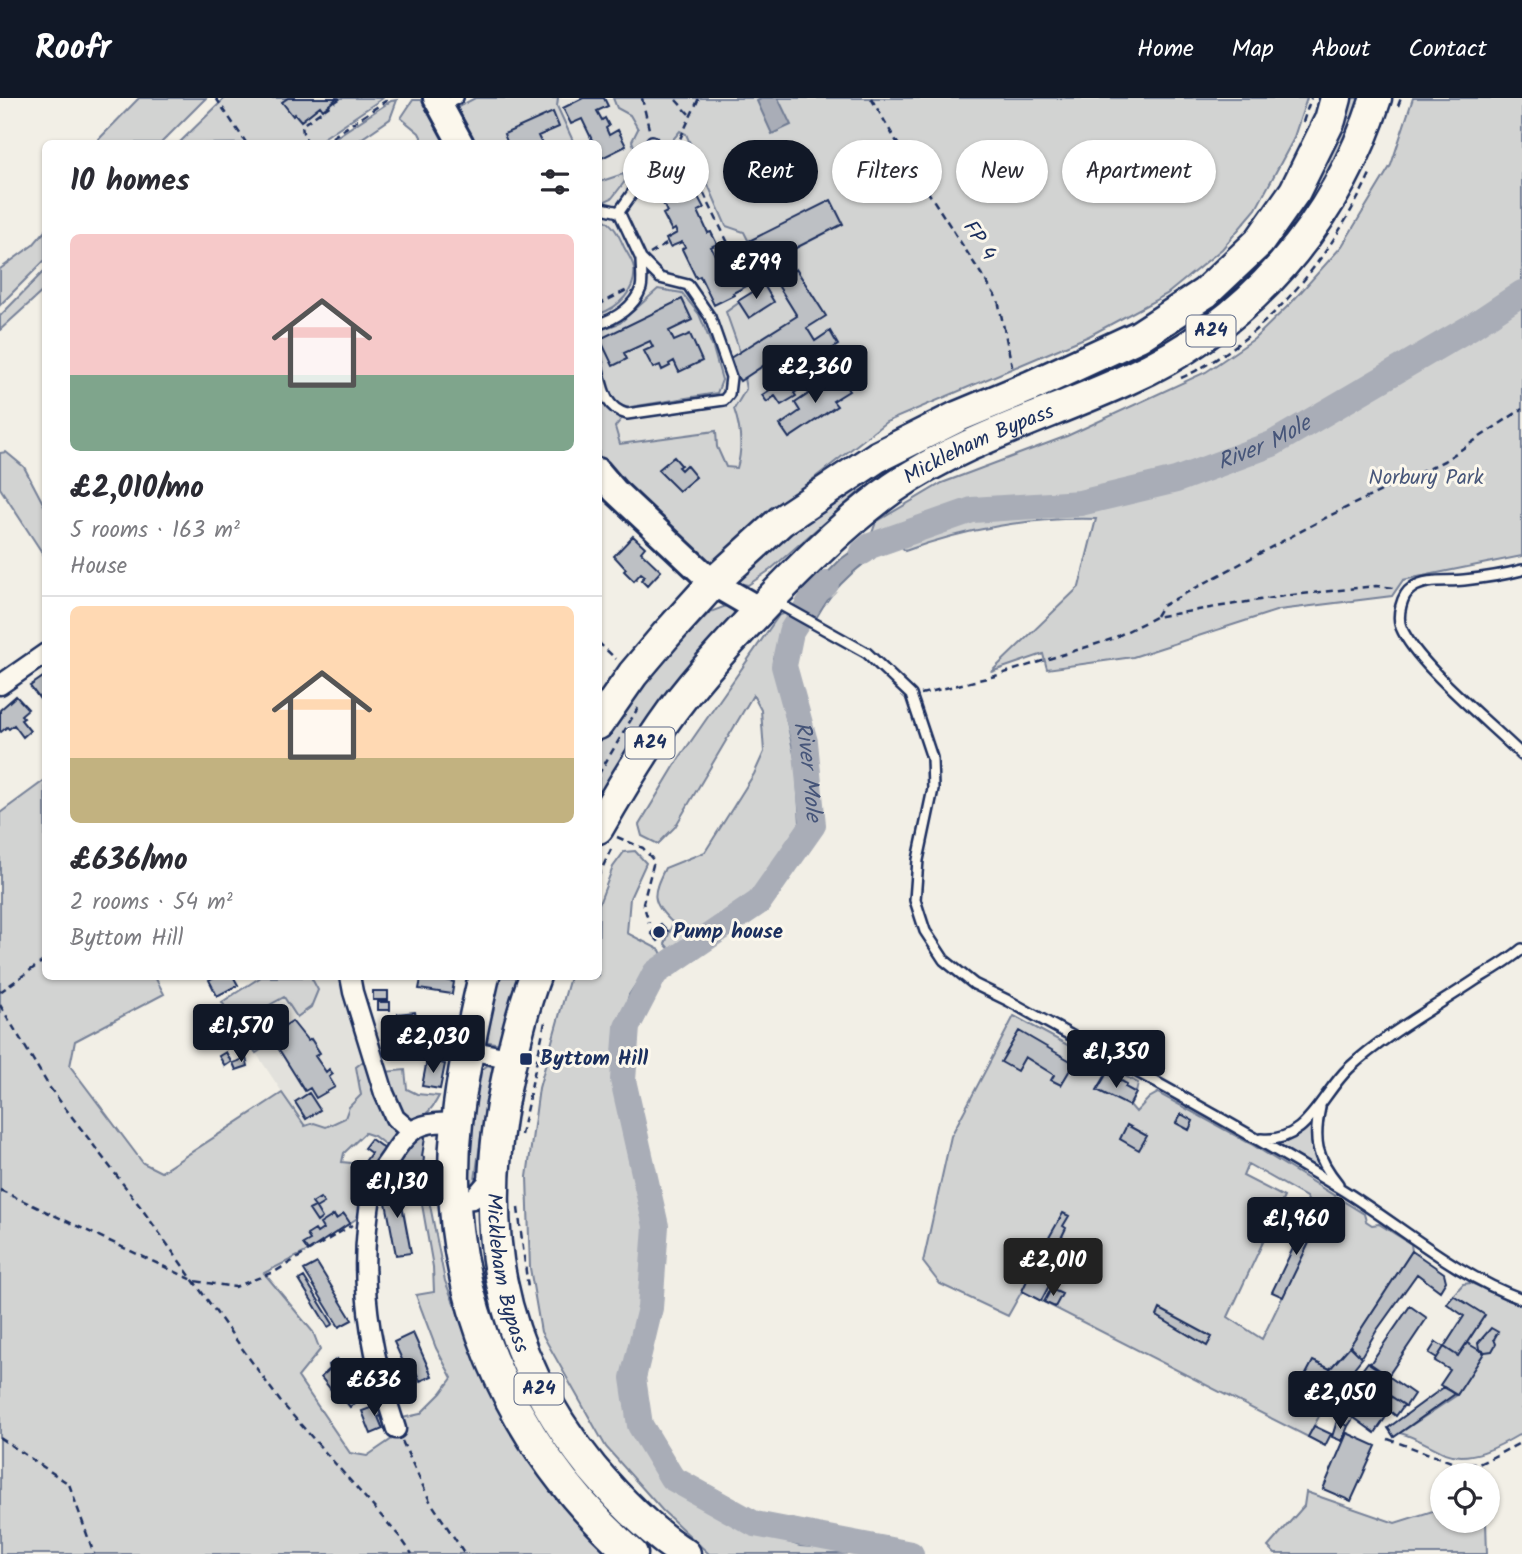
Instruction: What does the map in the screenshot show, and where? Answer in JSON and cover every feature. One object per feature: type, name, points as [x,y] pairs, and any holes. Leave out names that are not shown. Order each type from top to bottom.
[{"type":"highway","name":"Mickleham Bypass","points":[[602,718],[633,674],[666,635],[722,589],[781,521],[877,457],[959,416],[1139,336],[1205,293],[1259,242],[1295,191],[1330,120],[1336,98]]},
{"type":"highway","name":"Mickleham Bypass","points":[[608,832],[643,753],[673,710],[711,664],[772,606],[793,576],[834,535],[894,488],[950,455],[1129,379],[1185,349],[1240,309],[1294,252],[1337,191],[1367,127],[1386,104]]},
{"type":"highway","name":"Mickleham Bypass","points":[[483,980],[457,1123],[456,1201],[460,1249],[470,1302],[486,1347],[528,1431],[580,1501],[632,1554]]},
{"type":"highway","name":"Mickleham Bypass","points":[[534,980],[512,1059],[496,1139],[492,1198],[495,1246],[505,1297],[522,1351],[544,1398],[569,1439],[604,1482],[642,1521],[685,1554]]},
{"type":"main road","points":[[445,101],[460,140]]},
{"type":"main road","points":[[602,476],[615,491],[722,589],[751,606],[772,606]]},
{"type":"main road","points":[[722,589],[793,576]]},
{"type":"street","points":[[0,685],[42,656]]},
{"type":"street","points":[[351,980],[384,1093],[395,1118],[410,1131]]},
{"type":"street","points":[[470,1050],[512,1059]]},
{"type":"street","points":[[397,1429],[384,1389],[368,1317],[364,1260],[372,1194],[378,1176],[400,1141],[410,1131],[428,1125],[457,1123]]},
{"type":"street","points":[[456,1201],[473,1199],[494,1174]]},
{"type":"lane","points":[[619,212],[625,203]]},
{"type":"lane","points":[[602,209],[619,212]]},
{"type":"lane","points":[[602,383],[608,403],[617,411],[627,414],[724,400],[729,394],[731,377],[710,317],[688,285],[660,278],[641,259],[619,212]]},
{"type":"lane","points":[[602,323],[631,307],[641,287],[641,259]]},
{"type":"lane","points":[[1522,570],[1462,580],[1428,582],[1410,589],[1399,608],[1400,625],[1411,644],[1435,671],[1522,755]]},
{"type":"lane","points":[[772,606],[835,634],[867,653],[911,695],[932,758],[933,789],[918,860],[915,900],[925,932],[944,960],[974,984],[1256,1139],[1342,1190],[1459,1269],[1522,1299]]},
{"type":"lane","points":[[1256,1139],[1270,1140],[1285,1136],[1303,1126],[1343,1074],[1374,1045],[1522,949]]},
{"type":"lane","points":[[1320,1105],[1316,1146],[1323,1166],[1342,1190]]},
{"type":"path","points":[[216,98],[244,140]]},
{"type":"path","points":[[307,140],[302,125],[341,98]]},
{"type":"path","points":[[328,140],[390,98]]},
{"type":"path","points":[[642,98],[652,140]]},
{"type":"path","name":"FP 4","points":[[871,98],[908,161],[998,300],[1014,374]]},
{"type":"path","points":[[1300,131],[1311,98]]},
{"type":"path","points":[[1386,104],[1401,98]]},
{"type":"path","points":[[679,140],[697,99]]},
{"type":"path","points":[[676,100],[690,115]]},
{"type":"path","points":[[1175,381],[1199,370],[1241,340],[1283,304],[1315,266],[1352,212],[1372,170]]},
{"type":"path","points":[[709,203],[729,243]]},
{"type":"path","points":[[641,259],[668,243]]},
{"type":"path","points":[[602,303],[641,283]]},
{"type":"path","points":[[1155,617],[1162,606],[1233,566],[1444,461],[1522,408]]},
{"type":"path","points":[[911,695],[995,676],[1112,639],[1155,617],[1284,596],[1377,586],[1410,589]]},
{"type":"path","points":[[602,646],[633,674]]},
{"type":"path","points":[[602,859],[608,832],[643,848],[654,861],[643,903],[649,923]]},
{"type":"path","points":[[0,992],[42,962]]},
{"type":"path","points":[[0,1005],[50,1088],[280,1401],[400,1536],[412,1554]]},
{"type":"path","points":[[520,1141],[545,1020]]},
{"type":"path","points":[[0,1190],[194,1281],[235,1287],[276,1271],[360,1220]]},
{"type":"path","points":[[517,1201],[530,1299]]},
{"type":"path","points":[[397,1429],[430,1501],[465,1554]]},
{"type":"path","points":[[0,1438],[69,1485],[94,1554]]},
{"type":"path","points":[[1388,1438],[1457,1464],[1479,1464],[1522,1442]]},
{"type":"shaded area","points":[[475,98],[865,98],[849,140],[832,140],[832,184],[740,425],[741,455],[721,523],[602,463],[602,140],[471,140],[456,108]]},
{"type":"shaded area","points":[[763,98],[778,98],[791,125],[772,134],[757,101]]},
{"type":"shaded area","points":[[877,533],[892,533],[899,543],[874,556],[852,574],[832,594],[816,618],[794,607],[841,559]]},
{"type":"shaded area","points":[[256,980],[340,980],[381,1110],[320,1149],[222,1002]]},
{"type":"green space","points":[[139,98],[206,98],[164,140],[99,139]]},
{"type":"green space","points":[[225,98],[383,98],[320,140],[182,140]]},
{"type":"green space","points":[[475,98],[558,98],[557,106],[573,140],[471,140],[456,108]]},
{"type":"green space","points":[[613,98],[1307,98],[1293,140],[1256,209],[1222,249],[1167,294],[1089,336],[886,422],[808,483],[717,564],[703,561],[602,464],[602,330],[620,323],[658,289],[682,293],[699,314],[713,348],[722,380],[717,393],[631,407],[615,427],[620,444],[716,431],[717,447],[726,467],[737,468],[740,438],[734,409],[746,389],[738,346],[726,312],[764,285],[776,281],[769,268],[763,270],[744,232],[726,226],[709,187],[709,140],[689,140],[686,134],[680,131],[672,140],[632,140],[638,129],[630,115],[617,108]]},
{"type":"green space","points":[[1344,98],[1370,98],[1349,152],[1280,259],[1185,337],[903,467],[859,492],[770,570],[748,585],[737,583],[733,576],[782,535],[887,463],[1190,316]]},
{"type":"green space","name":"Norbury Park","points":[[1413,98],[1522,98],[1522,556],[1403,580],[1392,596],[1279,610],[1133,657],[1047,669],[1043,654],[991,672],[1079,587],[1096,519],[1047,520],[999,526],[951,536],[905,551],[892,533],[872,533],[876,522],[942,483],[1067,436],[1206,372],[1254,339],[1291,303],[1342,246],[1391,165]]},
{"type":"green space","points":[[397,100],[390,119],[359,140],[332,140],[391,101]]},
{"type":"green space","points":[[413,100],[426,100],[450,140],[422,140],[419,133],[401,118]]},
{"type":"green space","points":[[623,174],[623,184],[612,198],[602,203],[602,181]]},
{"type":"green space","points":[[602,218],[618,233],[634,268],[629,291],[613,307],[602,312]]},
{"type":"green space","points":[[42,234],[42,263],[0,305],[0,269],[33,245]]},
{"type":"green space","points":[[42,273],[42,292],[0,330],[0,316]]},
{"type":"green space","points":[[6,452],[24,467],[42,501],[42,552],[0,488],[0,453]]},
{"type":"green space","points":[[726,606],[733,610],[735,616],[602,805],[602,734],[636,688],[710,612]]},
{"type":"green space","points":[[786,613],[791,616],[773,658],[796,763],[800,823],[750,899],[672,952],[665,944],[673,923],[660,909],[656,891],[665,868],[705,852],[754,774],[764,752],[761,710],[753,695],[675,827],[658,844],[642,836],[639,825],[680,757],[779,615]]},
{"type":"green space","points":[[42,782],[42,980],[157,980],[164,994],[75,1041],[70,1066],[143,1163],[161,1172],[282,1093],[305,1126],[314,1123],[326,1127],[345,1118],[349,1107],[361,1095],[356,1067],[365,1060],[381,1110],[395,1124],[398,1132],[388,1147],[374,1136],[365,1133],[344,1153],[342,1162],[361,1164],[371,1170],[359,1217],[308,1251],[264,1273],[313,1332],[320,1350],[298,1377],[350,1453],[367,1456],[403,1434],[398,1419],[420,1414],[452,1378],[436,1348],[416,1295],[434,1292],[433,1267],[420,1193],[428,1195],[445,1281],[480,1367],[620,1554],[0,1554],[0,813]]},
{"type":"green space","points":[[635,851],[646,863],[630,898],[627,933],[660,950],[663,957],[644,972],[629,995],[620,1028],[613,1079],[621,1121],[647,1219],[642,1301],[628,1358],[626,1393],[637,1440],[662,1478],[758,1532],[800,1546],[839,1549],[853,1554],[709,1554],[662,1510],[606,1447],[541,1332],[530,1268],[527,1177],[539,1088],[569,980],[602,980],[602,896],[613,867],[624,852]]},
{"type":"green space","points":[[256,980],[313,980],[318,990],[311,1007],[297,1017],[284,997],[257,1012],[267,1028],[265,1033],[271,1043],[256,1053],[222,1002]]},
{"type":"green space","points":[[492,980],[525,980],[507,1045],[483,1041]]},
{"type":"green space","points":[[1014,1016],[1138,1083],[1130,1105],[1136,1112],[1158,1093],[1251,1144],[1364,1214],[1366,1221],[1372,1225],[1379,1224],[1411,1244],[1412,1251],[1350,1346],[1330,1369],[1313,1361],[1302,1382],[1330,1396],[1308,1437],[1022,1291],[1008,1316],[940,1284],[923,1262],[951,1136]],"holes":[[[1248,1164],[1306,1197],[1312,1207],[1308,1217],[1319,1222],[1262,1339],[1228,1317],[1284,1197],[1243,1176]]]},
{"type":"green space","points":[[488,1065],[497,1069],[487,1094],[474,1187],[465,1192],[472,1118],[480,1071]]},
{"type":"green space","points":[[405,1070],[407,1089],[417,1094],[439,1096],[425,1114],[410,1120],[404,1120],[383,1072]]},
{"type":"green space","points":[[1313,1124],[1315,1154],[1321,1169],[1315,1169],[1269,1143],[1289,1140]]},
{"type":"green space","points":[[1471,1283],[1522,1305],[1522,1433],[1485,1452],[1455,1456],[1400,1433],[1457,1395],[1483,1354],[1467,1343],[1484,1315],[1453,1295],[1463,1284]]},
{"type":"green space","points":[[1306,1492],[1395,1523],[1430,1512],[1430,1533],[1486,1533],[1487,1554],[1275,1554],[1268,1547],[1304,1506]]},
{"type":"building","points":[[288,98],[337,98],[323,110],[320,106],[301,121],[295,114],[293,116],[282,102]]},
{"type":"building","points":[[583,98],[604,98],[608,106],[597,111],[609,126],[606,128],[609,135],[618,130],[623,148],[602,158],[602,140],[592,140],[582,119],[571,124],[563,108]]},
{"type":"building","points":[[553,112],[559,127],[538,136],[540,140],[506,140],[504,134]]},
{"type":"building","points":[[831,200],[843,224],[786,253],[789,258],[763,270],[749,241]]},
{"type":"building","points":[[663,203],[701,203],[704,208],[698,211],[708,233],[711,232],[717,244],[711,247],[716,257],[749,241],[760,263],[754,266],[760,279],[714,305],[700,276],[696,278],[682,249],[685,247],[682,242],[670,247],[666,239],[677,233],[675,229],[672,231],[663,214],[667,212]]},
{"type":"building","points":[[796,269],[826,316],[807,328],[815,341],[830,331],[838,345],[819,357],[828,371],[794,393],[796,396],[781,405],[775,396],[767,402],[762,395],[776,386],[763,366],[740,381],[727,360],[797,316],[776,282]]},
{"type":"building","points":[[764,285],[774,302],[749,318],[738,301]]},
{"type":"building","points":[[682,299],[692,320],[669,331],[674,341],[690,334],[702,361],[679,372],[674,361],[662,370],[660,365],[653,368],[644,351],[653,347],[650,341],[624,353],[627,359],[613,366],[602,338]]},
{"type":"building","points":[[838,374],[849,391],[833,401],[837,406],[789,438],[780,425],[800,411],[795,403]]},
{"type":"building","points":[[674,457],[681,465],[678,467],[681,470],[686,465],[696,477],[679,491],[658,470]]},
{"type":"building","points":[[633,536],[645,547],[641,552],[661,571],[647,586],[641,580],[645,576],[641,573],[634,581],[614,556]]},
{"type":"building","points":[[42,678],[42,702],[30,686]]},
{"type":"building","points":[[16,696],[28,709],[21,715],[24,718],[21,720],[30,731],[23,737],[14,725],[0,731],[0,710]]},
{"type":"building","name":"Pump house","points":[[661,924],[668,931],[658,941],[651,933]]},
{"type":"building","points":[[209,980],[235,980],[238,985],[217,996]]},
{"type":"building","points":[[421,980],[454,982],[452,994],[419,989]]},
{"type":"building","points":[[373,991],[388,991],[388,1000],[373,1000]]},
{"type":"building","points":[[378,1002],[390,1002],[390,1010],[378,1010]]},
{"type":"building","points":[[273,1012],[282,1026],[275,1030],[267,1016]]},
{"type":"building","points":[[415,1012],[419,1036],[402,1038],[401,1033],[388,1035],[386,1021],[398,1020],[398,1014]]},
{"type":"building","points":[[292,1021],[308,1041],[311,1039],[320,1053],[315,1056],[326,1072],[329,1069],[333,1074],[329,1077],[335,1087],[316,1098],[310,1088],[305,1091],[270,1035]]},
{"type":"building","points":[[1019,1031],[1074,1063],[1061,1085],[1051,1080],[1054,1075],[1025,1057],[1017,1071],[1001,1062]]},
{"type":"building","points":[[226,1052],[231,1062],[225,1066],[219,1056]]},
{"type":"building","points":[[246,1058],[248,1066],[236,1070],[233,1063]]},
{"type":"building","points":[[427,1060],[445,1064],[440,1089],[422,1086]]},
{"type":"building","points":[[1107,1073],[1127,1084],[1125,1087],[1136,1093],[1129,1106],[1097,1090]]},
{"type":"building","points":[[309,1093],[320,1110],[306,1119],[295,1102]]},
{"type":"building","points":[[1181,1114],[1193,1121],[1189,1130],[1176,1123]]},
{"type":"building","points":[[1127,1125],[1147,1136],[1139,1150],[1120,1139]]},
{"type":"building","points":[[418,1136],[425,1138],[421,1184],[402,1183],[402,1164],[396,1161],[409,1140],[415,1142]]},
{"type":"building","points":[[371,1139],[386,1150],[372,1169],[364,1163],[371,1153],[364,1148]]},
{"type":"building","points":[[394,1182],[395,1189],[399,1189],[411,1253],[396,1255],[384,1192],[385,1183]]},
{"type":"building","points":[[320,1198],[324,1203],[316,1208],[322,1218],[317,1222],[309,1210],[315,1207],[312,1203]]},
{"type":"building","points":[[1063,1213],[1069,1216],[1063,1226],[1066,1228],[1050,1261],[1039,1255]]},
{"type":"building","points":[[344,1214],[350,1223],[308,1251],[303,1244],[310,1240],[307,1235],[323,1229],[320,1224],[334,1215],[336,1219]]},
{"type":"building","points":[[1308,1217],[1319,1222],[1283,1297],[1272,1292]]},
{"type":"building","points":[[1412,1251],[1444,1273],[1446,1281],[1440,1291],[1417,1274],[1361,1357],[1350,1346]]},
{"type":"building","points":[[317,1263],[352,1320],[339,1327],[304,1270]]},
{"type":"building","points":[[1031,1272],[1051,1282],[1041,1301],[1022,1291]]},
{"type":"building","points":[[304,1277],[333,1324],[328,1327],[299,1280]]},
{"type":"building","points":[[1051,1289],[1062,1294],[1055,1307],[1044,1302]]},
{"type":"building","points":[[1453,1295],[1485,1315],[1458,1356],[1444,1347],[1464,1316],[1447,1304]]},
{"type":"building","points":[[1410,1306],[1427,1318],[1388,1376],[1370,1364]]},
{"type":"building","points":[[1160,1309],[1212,1337],[1207,1346],[1157,1316]]},
{"type":"building","points":[[1491,1328],[1498,1332],[1494,1339],[1496,1344],[1492,1351],[1485,1352],[1479,1349],[1478,1343]]},
{"type":"building","points":[[413,1333],[432,1376],[420,1381],[411,1361],[404,1364],[394,1342]]},
{"type":"building","points":[[1436,1342],[1444,1347],[1437,1358],[1429,1353]]},
{"type":"building","points":[[1467,1343],[1484,1353],[1457,1395],[1440,1385],[1450,1370],[1435,1361],[1444,1347],[1458,1356]]},
{"type":"building","points":[[1350,1346],[1362,1358],[1354,1368],[1359,1372],[1342,1392],[1336,1387],[1330,1396],[1302,1382],[1313,1361],[1330,1369]]},
{"type":"building","points":[[337,1359],[354,1380],[356,1378],[365,1395],[350,1407],[335,1388],[332,1391],[321,1377]]},
{"type":"building","points":[[1368,1362],[1381,1371],[1372,1384],[1359,1374]]},
{"type":"building","points":[[1381,1371],[1414,1394],[1406,1406],[1372,1384]]},
{"type":"building","points":[[1374,1385],[1404,1405],[1396,1416],[1390,1411],[1375,1433],[1353,1417]]},
{"type":"building","points":[[1444,1387],[1455,1394],[1394,1437],[1388,1428]]},
{"type":"building","points":[[1355,1399],[1363,1403],[1348,1426],[1343,1424]]},
{"type":"building","points":[[381,1404],[386,1415],[378,1417],[383,1429],[371,1434],[362,1411]]},
{"type":"building","points":[[1337,1421],[1348,1426],[1342,1441],[1332,1437]]},
{"type":"building","points":[[1314,1426],[1331,1434],[1325,1446],[1308,1437]]},
{"type":"building","points":[[1347,1433],[1376,1446],[1351,1501],[1323,1489]]},
{"type":"waterway","name":"River Mole","points":[[863,552],[870,546],[972,510],[1080,503],[1176,480],[1272,444],[1471,327],[1522,293]]},
{"type":"waterway","name":"River Mole","points":[[826,584],[817,591],[791,632],[784,666],[805,742],[813,825],[759,902],[655,973],[627,1027],[623,1080],[656,1226],[650,1308],[633,1378],[640,1425],[672,1478],[755,1524],[911,1554]]},
{"type":"place","name":"Pump house","points":[[659,932]]},
{"type":"place","name":"Byttom Hill","points":[[526,1059]]}]
